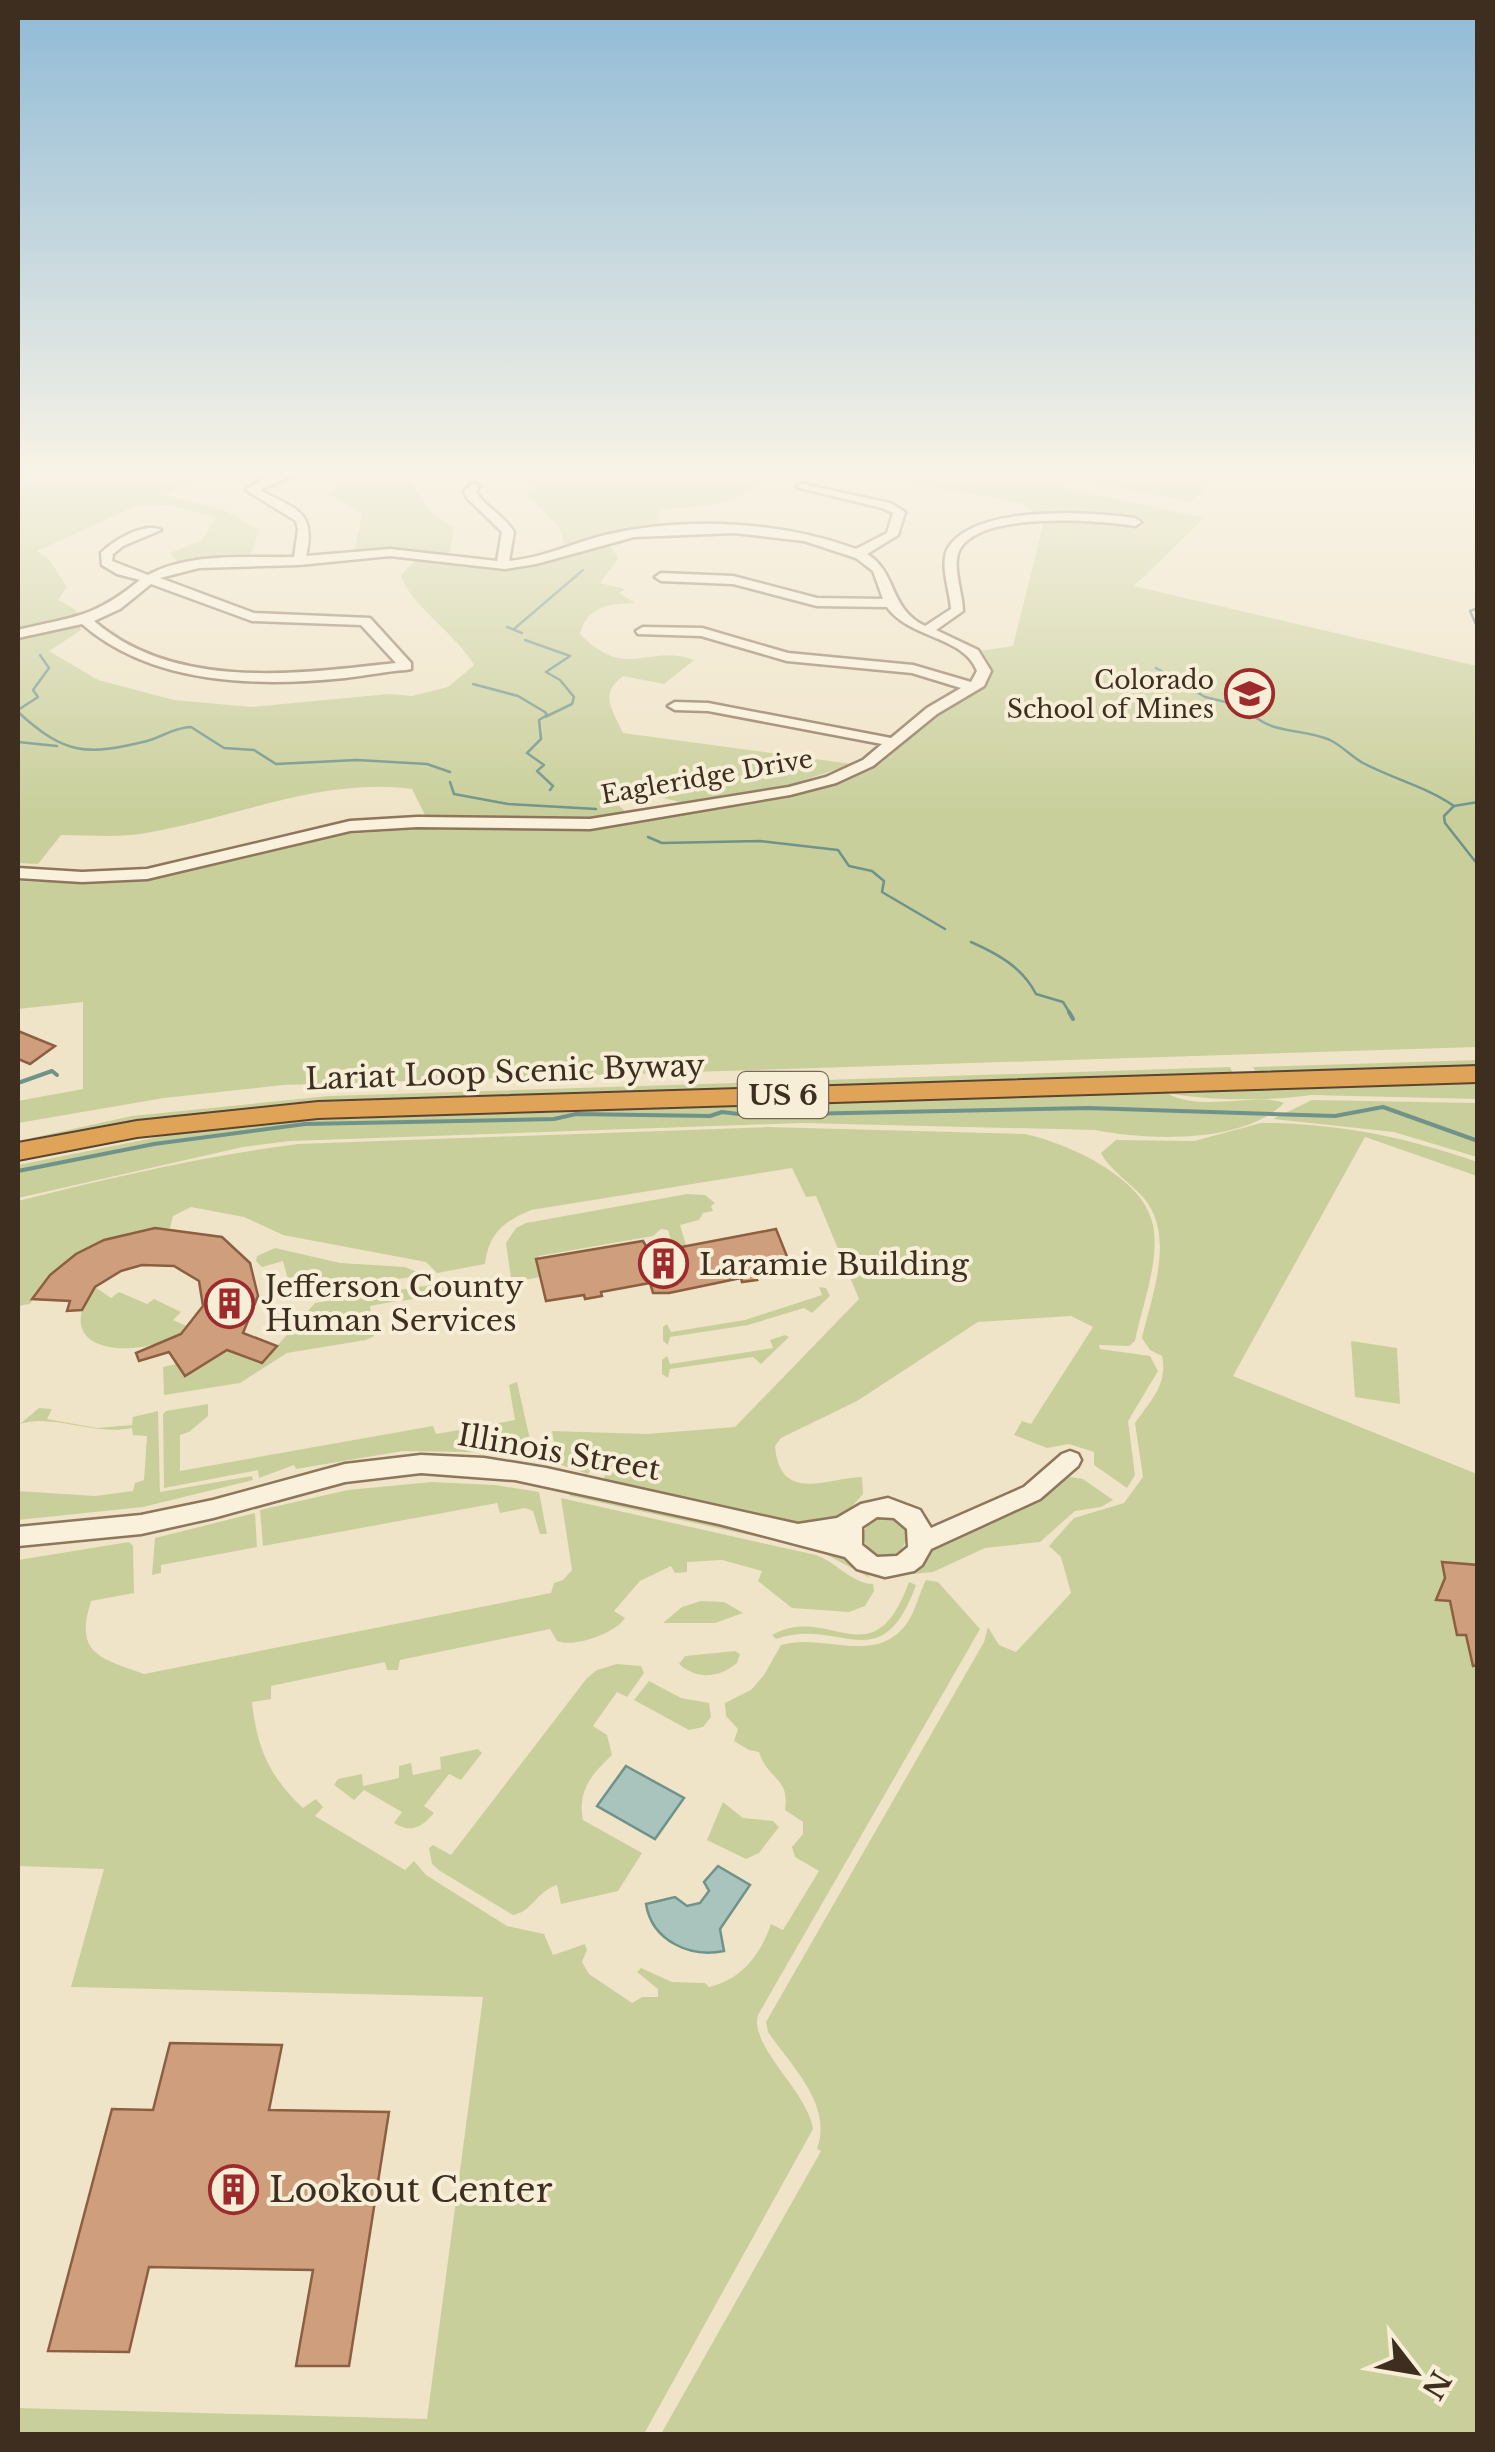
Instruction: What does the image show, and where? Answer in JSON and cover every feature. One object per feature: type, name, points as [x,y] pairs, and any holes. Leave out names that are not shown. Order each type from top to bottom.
[{"type":"highway","name":"Lariat Loop Scenic Byway","points":[[18,1152],[179,1123],[318,1110],[1244,1072],[1478,1056]]},
{"type":"highway","name":"Lariat Loop Scenic Byway","points":[[18,1133],[179,1105],[326,1092],[1244,1072],[1478,1074]]},
{"type":"street","points":[[18,634],[82,621],[118,605],[141,585]]},
{"type":"street","points":[[82,621],[134,653],[200,670],[302,676],[406,666],[365,621],[252,617],[166,585]]},
{"type":"street","points":[[754,585],[816,602],[888,603]]},
{"type":"street","points":[[642,631],[702,632],[787,657],[913,669],[973,687],[982,680],[981,659],[898,614],[888,603],[885,585]]},
{"type":"street","points":[[926,631],[957,611],[954,585]]},
{"type":"street","name":"Eagleridge Drive","points":[[18,873],[82,877],[147,874],[350,826],[418,822],[590,824],[804,787],[868,763],[932,711],[973,687]]},
{"type":"street","points":[[675,706],[688,704],[761,719],[824,725],[895,743]]},
{"type":"street","points":[[918,1530],[971,1519],[1032,1493],[1070,1460]]},
{"type":"street","name":"Illinois Street","points":[[18,1537],[140,1524],[336,1474],[392,1465],[462,1464],[543,1477],[794,1531],[852,1550]]},
{"type":"street","points":[[794,1531],[827,1529],[851,1522],[878,1507],[900,1510],[918,1530]]},
{"type":"street","points":[[851,1522],[848,1541],[852,1550],[870,1565],[894,1567],[913,1559],[918,1530]]},
{"type":"green space","points":[[18,585],[66,585],[58,600],[76,610],[78,617],[18,630]]},
{"type":"green space","points":[[405,585],[610,585],[625,589],[619,593],[635,603],[600,608],[588,617],[580,634],[611,656],[678,656],[694,660],[664,684],[623,676],[616,683],[610,702],[623,733],[852,764],[790,785],[686,803],[634,792],[617,804],[627,813],[558,821],[425,815],[412,789],[345,789],[146,833],[61,835],[38,864],[18,863],[18,639],[80,626],[81,630],[49,651],[98,680],[174,700],[252,707],[389,694],[412,696],[448,687],[474,665]]},
{"type":"green space","points":[[1028,585],[1135,585],[1477,666],[1477,1047],[283,1085],[164,1098],[18,1123],[18,1101],[83,1089],[83,1002],[18,1009],[18,881],[84,883],[157,878],[347,834],[435,828],[575,830],[811,792],[881,763],[932,720],[985,687],[993,670],[980,651],[1013,646]]},
{"type":"green space","points":[[1478,1060],[1477,1070],[1258,1076],[1253,1067]]},
{"type":"green space","points":[[1230,1067],[1233,1074],[326,1106],[66,1138],[18,1148],[18,1141],[132,1116],[329,1096]]},
{"type":"green space","points":[[1477,1082],[1477,1099],[1311,1095],[1239,1099],[1167,1093],[1196,1101],[1284,1103],[1266,1117],[1244,1126],[1194,1136],[802,1123],[290,1141],[243,1147],[18,1198],[18,1165],[173,1134],[283,1121]]},
{"type":"green space","points":[[1312,1100],[1477,1103],[1477,1157],[1394,1132],[1273,1119]]},
{"type":"green space","points":[[1261,1123],[1370,1133],[1477,1162],[1477,1176],[1365,1137],[1233,1376],[1477,1474],[1477,2434],[661,2434],[821,2151],[817,2149],[820,2133],[815,2102],[768,2032],[766,2022],[984,1642],[988,1627],[999,1645],[1016,1652],[1071,1593],[1061,1557],[1049,1546],[1074,1518],[1124,1503],[1143,1477],[1135,1423],[1163,1375],[1162,1356],[1150,1350],[1142,1338],[1159,1266],[1158,1229],[1143,1197],[1101,1153],[1116,1140],[1194,1141]]},
{"type":"green space","points":[[768,1127],[1025,1134],[1082,1154],[1120,1177],[1135,1192],[1153,1225],[1149,1283],[1135,1341],[1129,1346],[1099,1345],[1100,1349],[1150,1356],[1158,1371],[1128,1421],[1135,1475],[1127,1488],[1094,1465],[1094,1452],[1069,1444],[1047,1448],[1014,1435],[1022,1421],[1031,1424],[1093,1327],[1071,1316],[978,1322],[857,1401],[781,1438],[775,1446],[779,1464],[795,1482],[862,1477],[863,1494],[842,1518],[793,1525],[618,1486],[604,1480],[605,1475],[558,1464],[552,1431],[647,1434],[735,1427],[859,1299],[816,1196],[806,1197],[792,1168],[531,1210],[499,1230],[485,1264],[437,1273],[426,1262],[283,1235],[244,1217],[191,1207],[173,1216],[170,1228],[108,1239],[72,1258],[42,1286],[30,1304],[18,1306],[18,1201],[87,1184],[192,1161],[298,1144]]},
{"type":"green space","points":[[687,1194],[705,1195],[715,1203],[711,1206],[713,1211],[703,1213],[699,1220],[680,1225],[686,1245],[673,1247],[668,1230],[661,1229],[653,1236],[539,1256],[540,1277],[516,1282],[511,1278],[506,1243],[516,1228],[526,1223]]},
{"type":"green space","points":[[275,1248],[340,1263],[405,1267],[424,1275],[298,1294],[291,1290],[283,1261],[262,1267],[256,1261],[257,1256]]},
{"type":"green space","points":[[483,1277],[493,1279],[499,1292],[489,1294],[487,1287],[401,1301],[399,1290]]},
{"type":"green space","points":[[95,1287],[111,1298],[119,1292],[147,1304],[154,1299],[181,1312],[173,1320],[189,1327],[149,1346],[106,1346],[91,1339],[82,1327],[82,1310]]},
{"type":"green space","points":[[819,1287],[826,1288],[830,1296],[812,1313],[804,1308],[748,1325],[670,1337],[668,1345],[663,1341],[663,1327],[667,1324],[671,1332],[745,1320],[822,1295]]},
{"type":"green space","points":[[395,1290],[397,1301],[370,1306],[374,1336],[366,1340],[287,1353],[240,1383],[164,1395],[163,1367],[176,1364],[185,1376],[227,1350],[262,1363],[315,1303]]},
{"type":"green space","points":[[789,1337],[761,1364],[753,1357],[670,1369],[668,1378],[662,1374],[662,1360],[667,1356],[670,1364],[773,1348],[770,1340]]},
{"type":"green space","points":[[1351,1341],[1397,1348],[1400,1404],[1355,1397]]},
{"type":"green space","points":[[517,1382],[531,1444],[519,1453],[403,1451],[296,1469],[294,1465],[259,1478],[258,1470],[164,1488],[166,1411],[208,1404],[208,1416],[180,1435],[180,1471],[433,1426],[436,1434],[515,1420],[509,1385]]},
{"type":"green space","points":[[39,1408],[52,1409],[47,1419],[97,1428],[132,1425],[133,1417],[158,1411],[160,1492],[252,1476],[253,1480],[143,1507],[18,1520],[18,1491],[95,1496],[133,1491],[135,1483],[144,1480],[147,1436],[133,1435],[132,1428],[103,1429],[45,1421],[20,1424]]},
{"type":"green space","points":[[1070,1477],[1083,1479],[1113,1500],[1101,1507],[1075,1511],[1040,1542],[985,1548],[933,1572],[912,1574],[930,1547],[1038,1498]]},
{"type":"green space","points":[[432,1482],[539,1492],[547,1534],[540,1534],[533,1511],[525,1508],[500,1513],[497,1503],[263,1546],[260,1510],[348,1490]]},
{"type":"green space","points":[[570,1492],[831,1548],[860,1565],[870,1578],[818,1550],[570,1496]]},
{"type":"green space","points":[[561,1498],[816,1555],[858,1580],[873,1584],[874,1591],[865,1606],[849,1612],[792,1608],[758,1581],[762,1571],[722,1560],[687,1562],[687,1572],[675,1573],[671,1566],[640,1581],[614,1611],[625,1618],[594,1638],[564,1643],[557,1641],[550,1629],[400,1660],[398,1670],[387,1670],[385,1662],[271,1686],[271,1699],[252,1702],[254,1718],[273,1773],[303,1808],[316,1799],[323,1807],[315,1816],[405,1870],[414,1861],[426,1875],[507,1926],[544,1934],[553,1955],[585,1944],[582,1962],[589,1974],[632,2003],[642,1997],[658,1997],[658,1989],[637,1972],[641,1968],[672,1982],[705,1983],[709,1987],[740,1972],[762,1946],[771,1924],[783,1930],[819,1871],[795,1857],[792,1847],[803,1834],[803,1822],[785,1810],[784,1791],[759,1752],[734,1741],[738,1729],[726,1716],[725,1703],[751,1690],[781,1645],[814,1642],[864,1646],[894,1636],[910,1618],[926,1580],[938,1582],[980,1629],[758,2015],[762,2041],[801,2100],[813,2129],[644,2434],[18,2434],[18,2408],[427,2419],[483,1997],[71,1987],[104,1869],[18,1866],[18,1560],[129,1542],[133,1546],[134,1593],[91,1601],[86,1633],[89,1643],[103,1658],[144,1674],[551,1593],[554,1583],[572,1570]]},
{"type":"green space","points":[[255,1513],[257,1547],[161,1565],[161,1573],[152,1575],[155,1538]]},
{"type":"green space","points":[[885,1515],[900,1521],[906,1536],[900,1551],[885,1557],[870,1551],[864,1536],[870,1521]]},
{"type":"green space","points":[[909,1582],[916,1585],[903,1614],[888,1631],[873,1639],[799,1634],[776,1639],[772,1635],[793,1627],[849,1634],[881,1628],[895,1612]]},
{"type":"green space","points":[[701,1601],[724,1602],[743,1613],[715,1623],[663,1623],[682,1607]]},
{"type":"green space","points":[[735,1651],[740,1654],[737,1663],[715,1674],[693,1673],[679,1664],[685,1656]]},
{"type":"green space","points":[[617,1664],[641,1666],[644,1673],[627,1697],[617,1692],[593,1726],[607,1735],[612,1755],[588,1784],[582,1810],[583,1820],[642,1853],[618,1891],[561,1904],[557,1885],[513,1915],[432,1864],[429,1848],[433,1845],[451,1855],[587,1678],[597,1670]]},
{"type":"green space","points":[[649,1681],[681,1698],[709,1703],[711,1717],[703,1727],[689,1730],[634,1700]]},
{"type":"green space","points":[[478,1749],[482,1753],[461,1780],[449,1774],[424,1806],[434,1813],[416,1827],[394,1823],[402,1812],[364,1790],[354,1800],[334,1785],[338,1779],[362,1774],[363,1786],[399,1778],[399,1766],[411,1763],[413,1775],[441,1769],[440,1757]]},
{"type":"green space","points":[[723,1802],[743,1818],[773,1821],[779,1827],[759,1853],[746,1859],[707,1840]]},
{"type":"water","points":[[626,1766],[684,1798],[655,1839],[597,1806]]},
{"type":"water","points":[[718,1866],[750,1885],[720,1929],[724,1951],[698,1952],[674,1944],[656,1928],[646,1904],[675,1897],[687,1906],[700,1903],[709,1891],[704,1882]]},
{"type":"building","points":[[18,1031],[55,1046],[30,1064],[18,1059]]},
{"type":"building","name":"Jefferson County Human Services","points":[[155,1228],[222,1237],[250,1263],[258,1296],[243,1333],[277,1346],[262,1363],[227,1350],[185,1376],[169,1352],[139,1361],[136,1353],[181,1334],[203,1306],[199,1281],[174,1266],[142,1265],[121,1271],[95,1287],[82,1310],[67,1311],[70,1301],[32,1299],[50,1275],[76,1254],[104,1240]]},
{"type":"building","name":"Laramie Building","points":[[776,1229],[792,1269],[755,1276],[757,1280],[742,1282],[741,1278],[669,1293],[653,1293],[650,1283],[585,1299],[584,1295],[546,1301],[536,1259],[643,1241],[650,1253]]},
{"type":"building","points":[[1442,1562],[1478,1565],[1478,1665],[1473,1666],[1466,1635],[1457,1635],[1450,1601],[1436,1600],[1445,1578]]},
{"type":"building","name":"Lookout Center","points":[[170,2043],[282,2045],[269,2110],[389,2112],[349,2366],[296,2366],[313,2270],[149,2267],[129,2352],[48,2351],[112,2109],[153,2110]]},
{"type":"waterway","points":[[514,629],[565,585]]},
{"type":"waterway","points":[[1478,608],[1470,611],[1478,629]]},
{"type":"waterway","points":[[507,627],[522,633]]},
{"type":"waterway","points":[[525,640],[570,656],[546,672],[560,680],[574,697],[572,704],[545,717]]},
{"type":"waterway","points":[[18,710],[38,697],[33,690],[49,668],[40,655]]},
{"type":"waterway","points":[[1156,668],[1205,697],[1246,707],[1264,723],[1330,740],[1363,763],[1454,806]]},
{"type":"waterway","points":[[473,684],[518,696],[545,712],[547,715],[539,720],[541,739],[527,753],[544,765],[537,771],[553,786],[550,790]]},
{"type":"waterway","points":[[18,712],[49,737],[77,748],[126,746],[191,727],[224,748],[254,750],[276,764],[357,760],[427,764],[450,772]]},
{"type":"waterway","points":[[18,742],[57,746]]},
{"type":"waterway","points":[[450,782],[454,794],[508,804],[596,809]]},
{"type":"waterway","points":[[1454,806],[1478,802]]},
{"type":"waterway","points":[[1454,806],[1444,816],[1445,823],[1478,865]]},
{"type":"waterway","points":[[648,837],[662,843],[760,841],[838,850],[849,866],[872,871],[884,881],[882,892],[945,929]]},
{"type":"waterway","points":[[971,942],[1008,962],[1036,994],[1063,1002],[1071,1015]]},
{"type":"waterway","points":[[1069,1012],[1073,1019]]},
{"type":"waterway","points":[[18,1083],[52,1071],[57,1075]]},
{"type":"waterway","points":[[18,1171],[154,1144],[305,1124],[554,1119],[576,1114],[710,1116],[722,1112],[747,1115],[1088,1108],[1335,1116],[1383,1107],[1478,1141]]},
{"type":"place","name":"Colorado School of Mines","points":[[1249,694]]},
{"type":"place","name":"Laramie Building","points":[[664,1264]]},
{"type":"place","name":"Jefferson County Human Services","points":[[230,1303]]},
{"type":"place","name":"Lookout Center","points":[[234,2189]]}]
